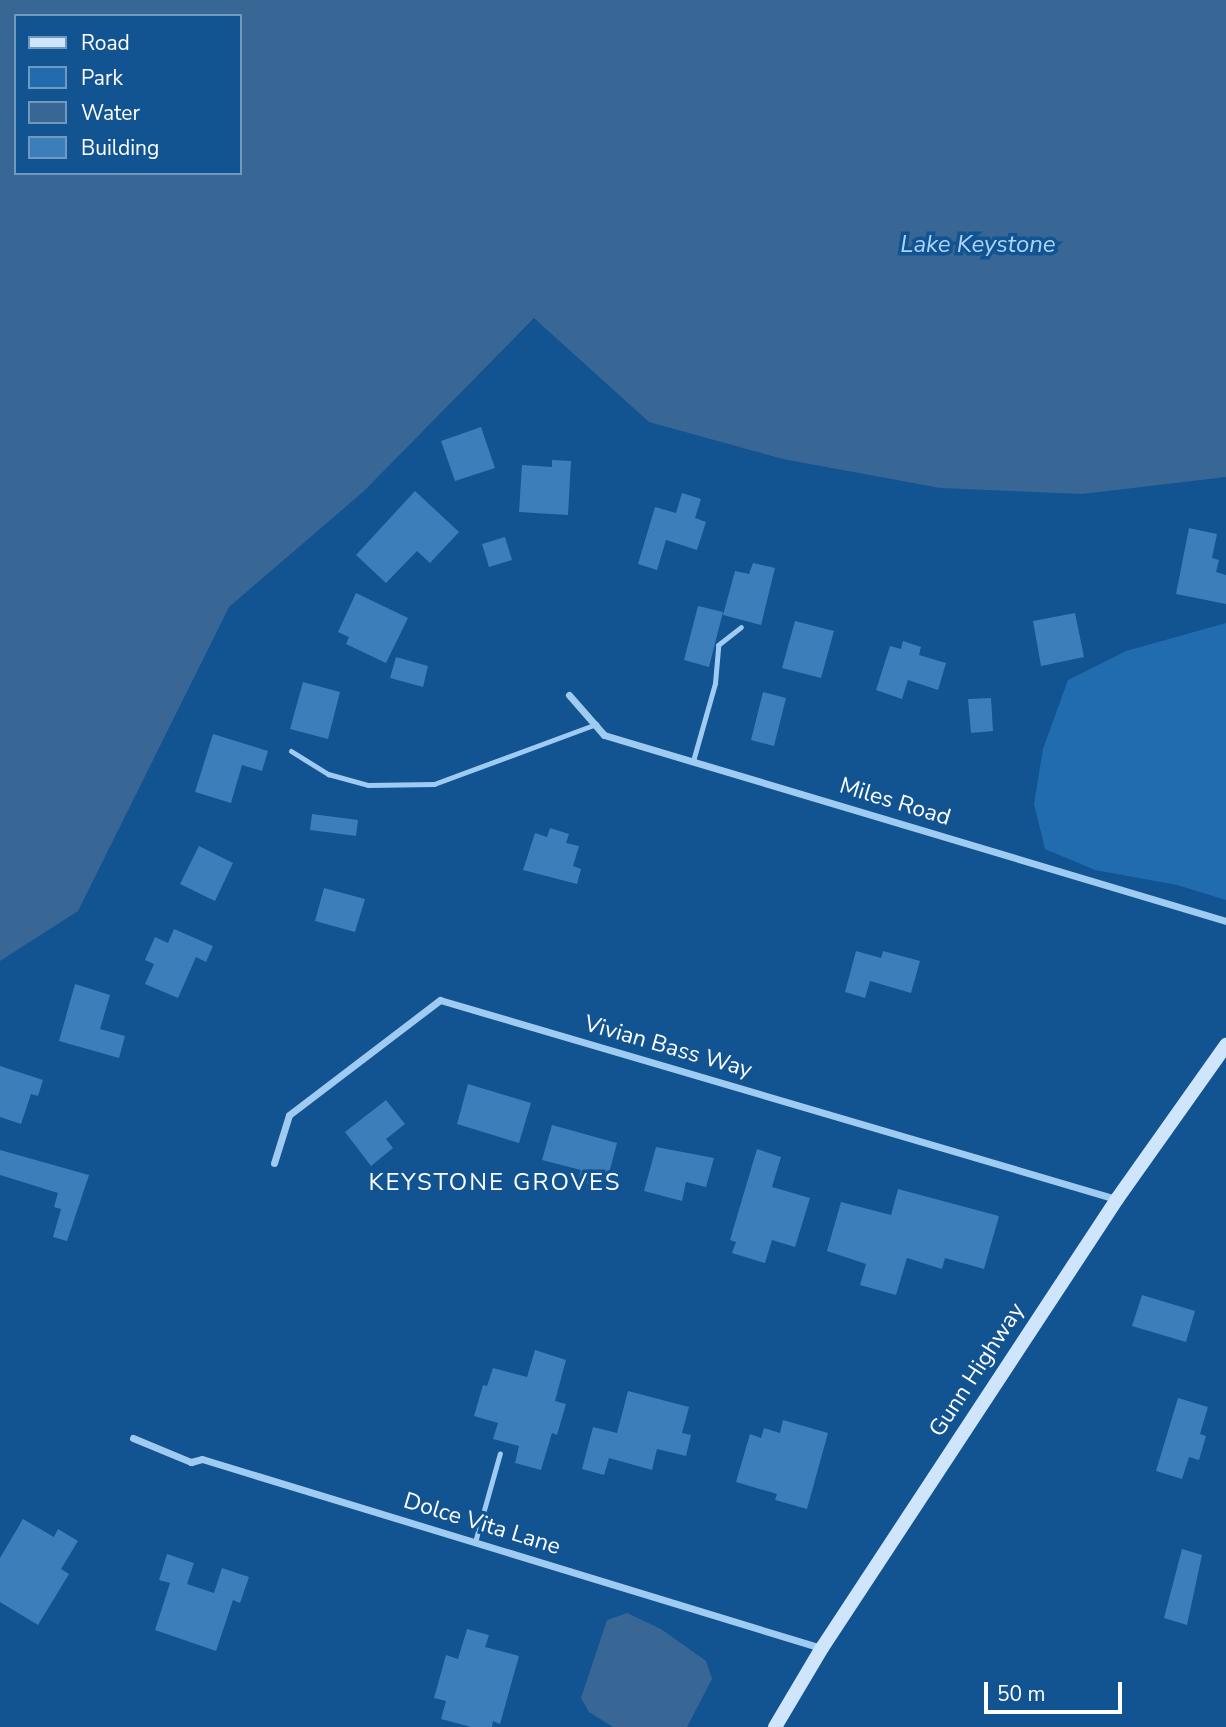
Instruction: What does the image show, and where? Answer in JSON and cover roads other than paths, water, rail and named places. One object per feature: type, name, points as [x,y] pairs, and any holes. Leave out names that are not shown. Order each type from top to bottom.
[{"type":"main road","name":"Gunn Highway","points":[[775,1727],[822,1648],[1116,1199],[1226,1045]]},
{"type":"street","name":"Miles Road","points":[[569,695],[604,734],[1226,921]]},
{"type":"street","name":"Vivian Bass Way","points":[[274,1164],[289,1115],[440,1000],[1116,1199]]},
{"type":"street","name":"Dolce Vita Lane","points":[[133,1438],[191,1462],[202,1459],[822,1648]]},
{"type":"lane","points":[[693,761],[715,683],[718,645],[741,627]]},
{"type":"lane","points":[[291,751],[328,774],[368,785],[434,783],[596,724]]},
{"type":"lane","points":[[475,1542],[500,1453]]},
{"type":"water","name":"Lake Keystone","points":[[0,0],[1226,0],[1226,477],[1082,494],[940,488],[783,459],[649,422],[534,318],[364,491],[229,607],[78,911],[0,961]]},
{"type":"water","points":[[627,1613],[661,1629],[706,1661],[712,1679],[687,1727],[613,1727],[589,1712],[581,1698],[607,1620]]},
{"type":"district","name":"KEYSTONE GROVES","points":[[495,1183]]}]
